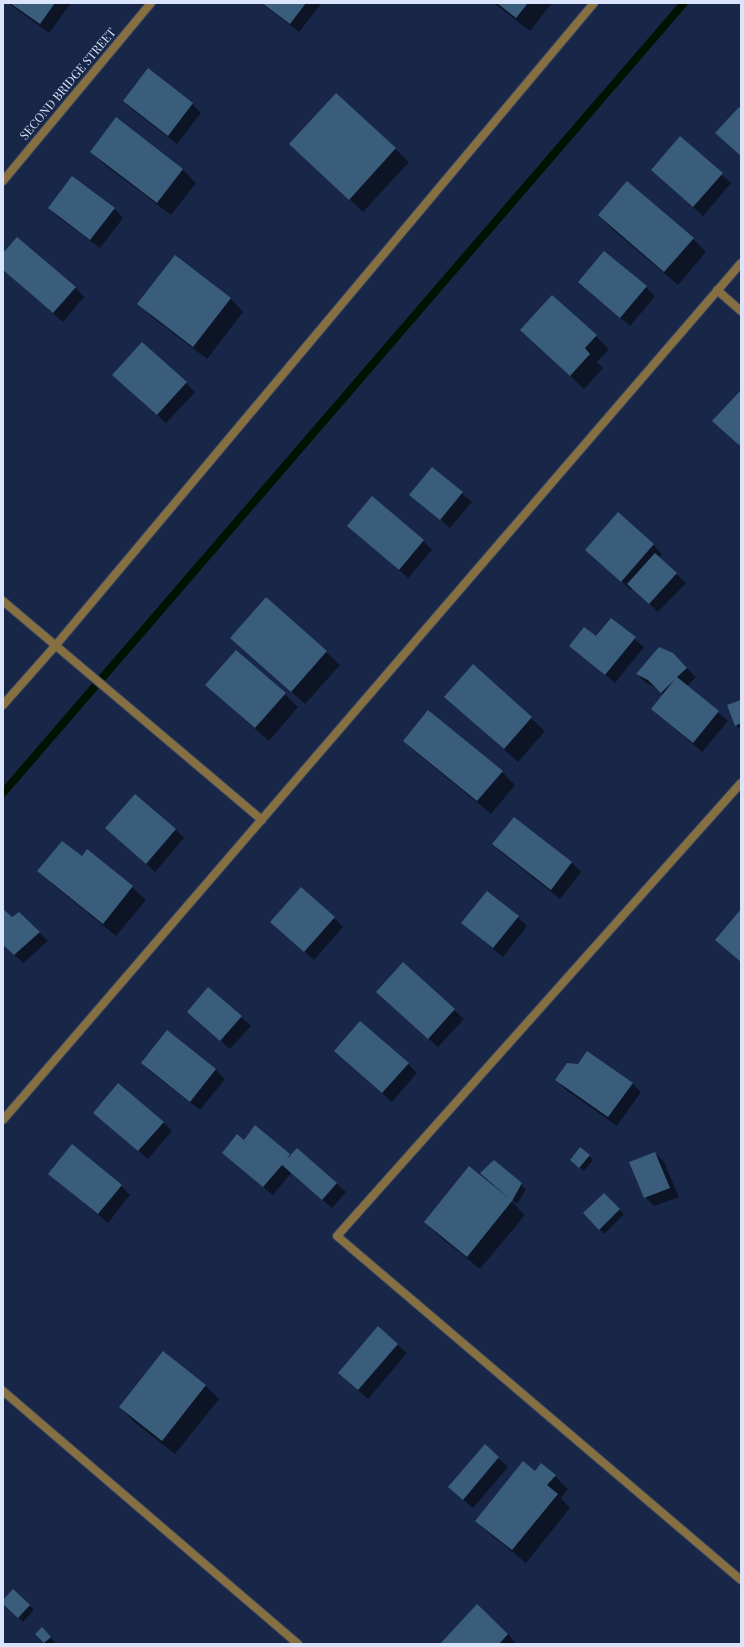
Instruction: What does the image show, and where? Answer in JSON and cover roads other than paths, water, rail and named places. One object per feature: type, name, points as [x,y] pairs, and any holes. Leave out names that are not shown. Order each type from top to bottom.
[{"type":"street","name":"SECOND BRIDGE STREET","points":[[3,181],[151,3]]},
{"type":"street","points":[[3,705],[56,645],[594,3]]},
{"type":"street","points":[[3,1120],[741,263]]},
{"type":"street","points":[[717,290],[741,311]]},
{"type":"street","points":[[3,601],[262,820]]},
{"type":"street","points":[[741,783],[337,1236],[741,1580]]},
{"type":"street","points":[[3,1391],[298,1644]]},
{"type":"waterway","points":[[3,793],[684,3]]}]
